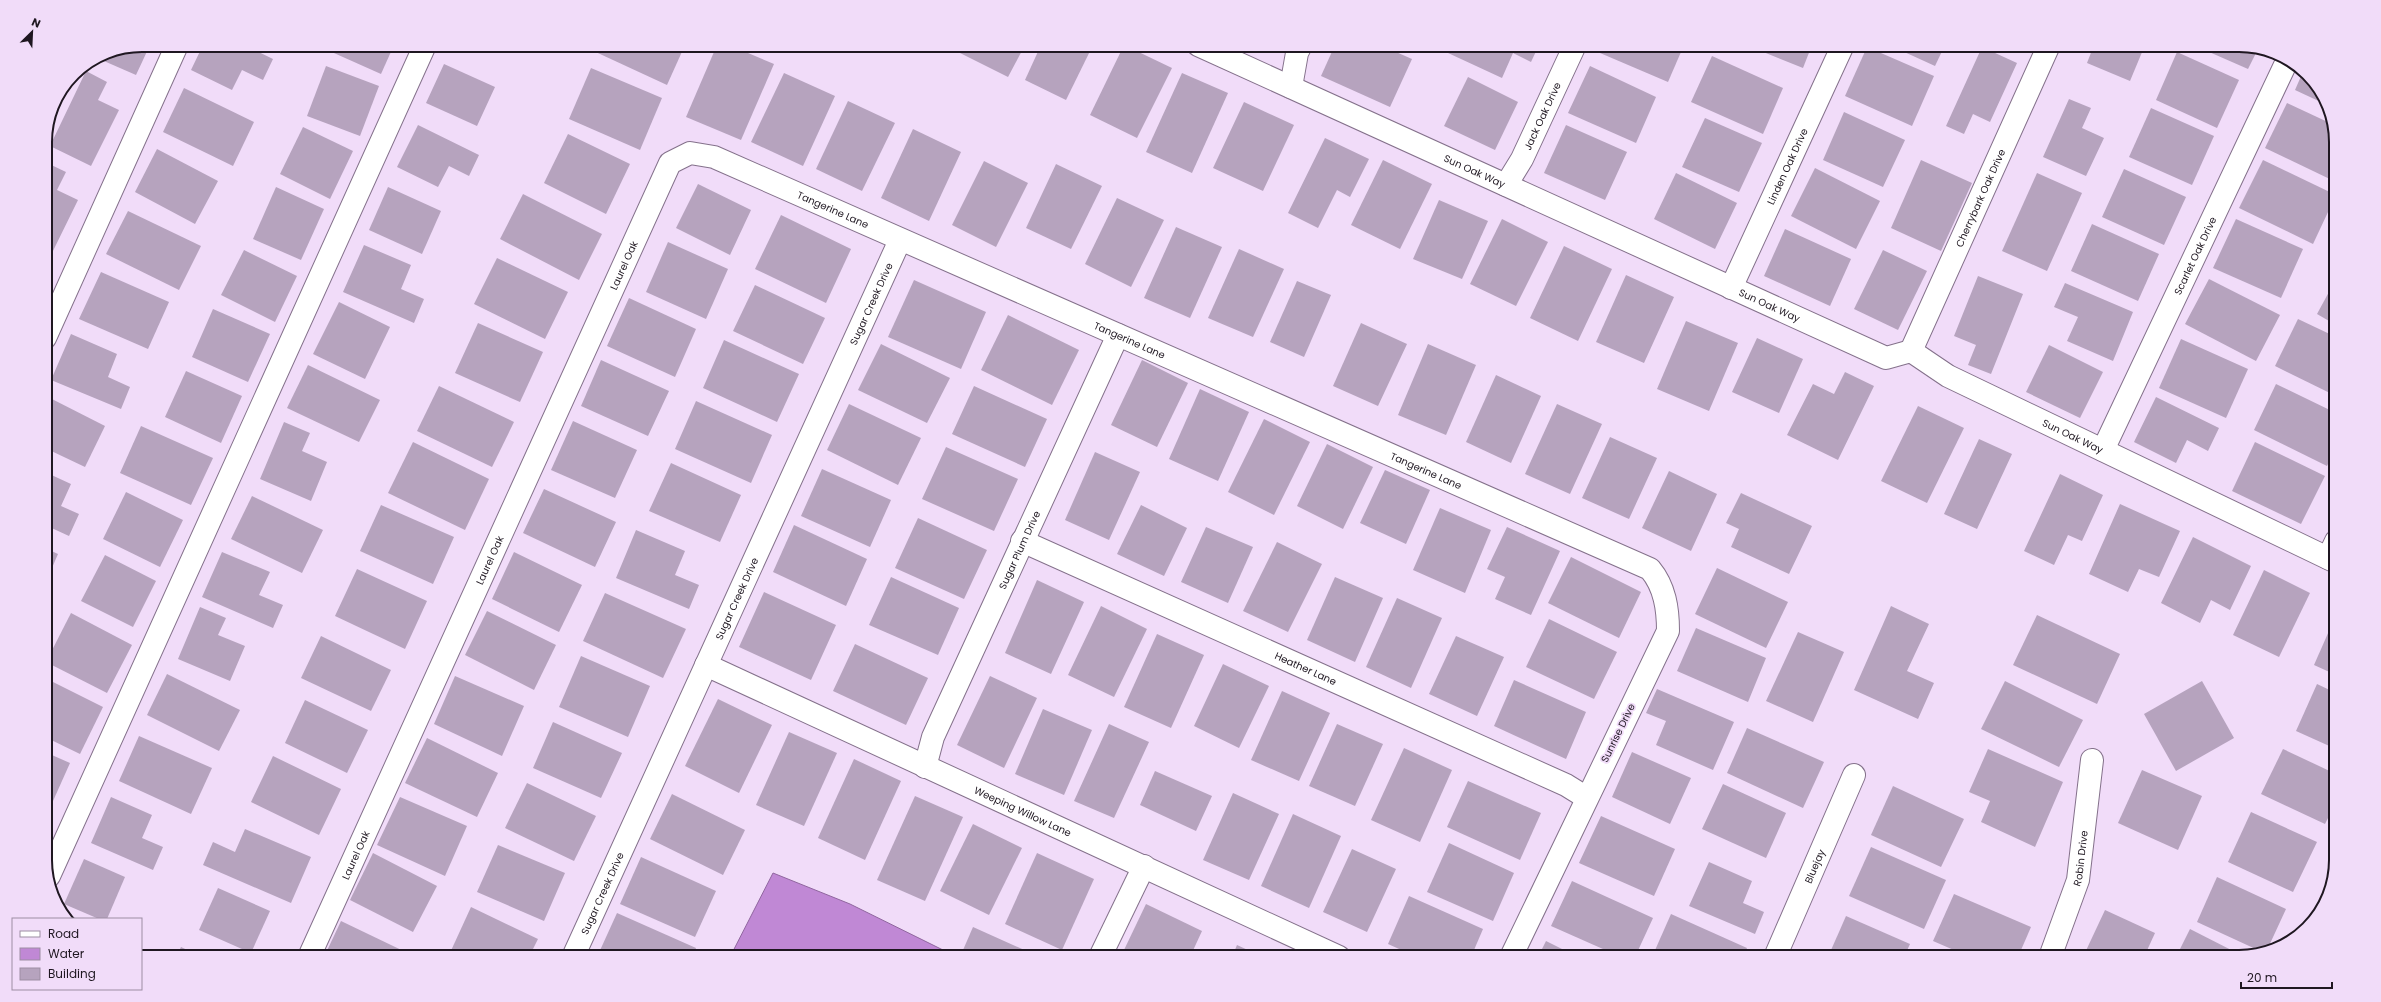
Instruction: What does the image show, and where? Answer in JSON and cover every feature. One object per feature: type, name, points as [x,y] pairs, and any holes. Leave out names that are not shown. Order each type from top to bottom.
[{"type":"street","points":[[52,322],[174,52]]},
{"type":"street","points":[[53,847],[422,52]]},
{"type":"street","name":"Sun Oak Way","points":[[1214,52],[1886,358],[1911,351],[1948,376],[2103,450],[2329,552]]},
{"type":"street","points":[[1291,87],[1298,52]]},
{"type":"street","name":"Jack Oak Drive","points":[[1506,185],[1522,159],[1572,52]]},
{"type":"street","name":"Linden Oak Drive","points":[[1732,288],[1840,52]]},
{"type":"street","name":"Cherrybark Oak Drive","points":[[1911,351],[2046,52]]},
{"type":"street","name":"Scarlet Oak Drive","points":[[2103,450],[2285,65]]},
{"type":"street","name":"Tangerine Lane","points":[[670,163],[690,153],[714,157],[1588,542]]},
{"type":"street","name":"Laurel Oak","points":[[312,950],[670,163]]},
{"type":"street","name":"Sugar Creek Drive","points":[[576,950],[900,240]]},
{"type":"street","name":"Sugar Plum Drive","points":[[925,767],[933,737],[1118,335]]},
{"type":"street","name":"Heather Lane","points":[[1022,541],[1558,782],[1587,798]]},
{"type":"street","name":"Sunrise Drive","points":[[1514,950],[1668,631],[1668,610],[1658,579],[1650,569],[1588,542]]},
{"type":"street","name":"Weeping Willow Lane","points":[[706,666],[1324,950]]},
{"type":"street","name":"Robin Drive","points":[[2052,950],[2078,880],[2092,760]]},
{"type":"street","name":"Bluejay","points":[[1778,950],[1854,775]]},
{"type":"street","points":[[1103,950],[1144,866]]},
{"type":"water","points":[[773,873],[850,904],[943,950],[734,950]]},
{"type":"building","points":[[147,52],[136,75],[103,61],[119,55]]},
{"type":"building","points":[[200,52],[258,52],[273,59],[263,80],[242,70],[232,90],[191,70]]},
{"type":"building","points":[[332,52],[391,52],[381,74]]},
{"type":"building","points":[[596,52],[682,52],[667,85]]},
{"type":"building","points":[[714,52],[746,52],[774,64],[741,140],[686,117]]},
{"type":"building","points":[[960,52],[1021,52],[1008,77]]},
{"type":"building","points":[[1038,52],[1090,52],[1066,100],[1025,80]]},
{"type":"building","points":[[1121,52],[1139,52],[1172,68],[1137,138],[1090,115]]},
{"type":"building","points":[[1332,52],[1396,52],[1412,59],[1390,107],[1321,76]]},
{"type":"building","points":[[1536,52],[1531,62],[1513,53],[1502,78],[1448,53]]},
{"type":"building","points":[[1600,52],[1681,52],[1668,82]]},
{"type":"building","points":[[1763,52],[1809,52],[1803,68]]},
{"type":"building","points":[[1865,52],[1879,52],[1934,76],[1912,126],[1845,96]]},
{"type":"building","points":[[1904,52],[1942,52],[1935,66]]},
{"type":"building","points":[[1980,52],[1993,52],[2017,63],[1990,122],[1973,114],[1964,134],[1946,126]]},
{"type":"building","points":[[2091,52],[2142,52],[2130,81],[2087,63]]},
{"type":"building","points":[[2177,52],[2239,80],[2217,128],[2156,100]]},
{"type":"building","points":[[2209,52],[2245,52],[2256,54],[2248,69]]},
{"type":"building","points":[[1712,56],[1783,88],[1763,134],[1691,102]]},
{"type":"building","points":[[444,64],[495,87],[477,126],[426,103]]},
{"type":"building","points":[[326,66],[379,86],[360,136],[307,116]]},
{"type":"building","points":[[1590,66],[1656,97],[1636,143],[1568,113]]},
{"type":"building","points":[[591,68],[662,98],[640,150],[569,119]]},
{"type":"building","points":[[87,71],[107,82],[98,100],[119,110],[91,166],[52,147],[52,142],[85,72]]},
{"type":"building","points":[[784,73],[835,96],[803,166],[751,142]]},
{"type":"building","points":[[1182,73],[1228,93],[1192,173],[1146,152]]},
{"type":"building","points":[[2301,76],[2320,102],[2295,90]]},
{"type":"building","points":[[1468,77],[1518,102],[1495,150],[1444,126]]},
{"type":"building","points":[[184,88],[254,122],[233,166],[163,132]]},
{"type":"building","points":[[2069,99],[2091,108],[2082,128],[2104,138],[2086,176],[2043,157]]},
{"type":"building","points":[[848,101],[895,123],[862,191],[816,169]]},
{"type":"building","points":[[1244,102],[1294,125],[1263,191],[1213,168]]},
{"type":"building","points":[[2287,103],[2326,121],[2329,136],[2329,179],[2265,148]]},
{"type":"building","points":[[2151,108],[2214,136],[2192,185],[2129,157]]},
{"type":"building","points":[[1844,112],[1905,140],[1883,187],[1823,160]]},
{"type":"building","points":[[1705,118],[1762,143],[1739,192],[1682,167]]},
{"type":"building","points":[[418,125],[479,155],[469,176],[449,166],[438,187],[397,167]]},
{"type":"building","points":[[1566,125],[1627,152],[1605,200],[1544,173]]},
{"type":"building","points":[[303,127],[353,151],[330,199],[280,174]]},
{"type":"building","points":[[913,129],[961,152],[929,221],[881,198]]},
{"type":"building","points":[[568,134],[630,164],[606,214],[544,183]]},
{"type":"building","points":[[1325,138],[1369,159],[1350,197],[1337,190],[1318,228],[1288,213]]},
{"type":"building","points":[[157,149],[218,181],[195,224],[135,192]]},
{"type":"building","points":[[1383,160],[1432,184],[1400,249],[1351,225]]},
{"type":"building","points":[[1921,160],[1972,183],[1941,251],[1891,228]]},
{"type":"building","points":[[2263,160],[2329,192],[2329,210],[2313,244],[2239,208]]},
{"type":"building","points":[[984,161],[1028,183],[996,247],[952,225]]},
{"type":"building","points":[[1056,164],[1102,186],[1071,249],[1026,228]]},
{"type":"building","points":[[52,165],[66,172],[57,190],[78,200],[52,253]]},
{"type":"building","points":[[1815,168],[1880,201],[1856,249],[1791,216]]},
{"type":"building","points":[[2124,169],[2186,197],[2164,245],[2102,217]]},
{"type":"building","points":[[1676,173],[1737,203],[1715,249],[1654,219]]},
{"type":"building","points":[[2037,173],[2082,193],[2047,271],[2002,251]]},
{"type":"building","points":[[698,184],[751,210],[730,255],[676,228]]},
{"type":"building","points":[[276,187],[324,209],[301,260],[253,239]]},
{"type":"building","points":[[388,187],[441,211],[422,254],[369,230]]},
{"type":"building","points":[[523,194],[602,234],[579,280],[500,239]]},
{"type":"building","points":[[1117,198],[1164,220],[1131,287],[1085,264]]},
{"type":"building","points":[[1439,200],[1488,221],[1462,279],[1413,259]]},
{"type":"building","points":[[128,211],[201,246],[179,290],[106,254]]},
{"type":"building","points":[[781,215],[851,249],[826,303],[755,269]]},
{"type":"building","points":[[1502,219],[1548,242],[1516,306],[1470,284]]},
{"type":"building","points":[[2236,219],[2303,249],[2281,298],[2213,268]]},
{"type":"building","points":[[2092,224],[2159,254],[2138,301],[2071,271]]},
{"type":"building","points":[[1176,227],[1222,247],[1190,318],[1144,298]]},
{"type":"building","points":[[1785,229],[1851,259],[1830,306],[1764,276]]},
{"type":"building","points":[[668,242],[728,269],[706,319],[646,292]]},
{"type":"building","points":[[364,245],[411,265],[401,289],[424,299],[414,323],[343,292]]},
{"type":"building","points":[[1564,246],[1612,269],[1578,341],[1530,318]]},
{"type":"building","points":[[1239,249],[1284,269],[1253,337],[1208,318]]},
{"type":"building","points":[[244,250],[297,276],[275,322],[221,295]]},
{"type":"building","points":[[1883,250],[1927,271],[1898,330],[1854,309]]},
{"type":"building","points":[[497,258],[568,292],[545,339],[474,304]]},
{"type":"building","points":[[101,272],[169,302],[148,349],[79,319]]},
{"type":"building","points":[[1626,275],[1674,297],[1644,363],[1596,342]]},
{"type":"building","points":[[1978,276],[2023,294],[1991,374],[1968,365],[1976,345],[1954,336]]},
{"type":"building","points":[[2209,279],[2280,315],[2256,361],[2185,324]]},
{"type":"building","points":[[914,280],[986,312],[961,369],[888,337]]},
{"type":"building","points":[[1297,281],[1331,295],[1304,357],[1270,342]]},
{"type":"building","points":[[2065,283],[2133,312],[2113,361],[2067,341],[2078,317],[2054,307]]},
{"type":"building","points":[[755,285],[825,318],[803,364],[733,331]]},
{"type":"building","points":[[2329,292],[2329,321],[2317,314]]},
{"type":"building","points":[[629,298],[696,329],[675,377],[607,346]]},
{"type":"building","points":[[339,302],[390,327],[365,379],[313,354]]},
{"type":"building","points":[[213,309],[270,334],[248,382],[192,357]]},
{"type":"building","points":[[1008,315],[1079,350],[1052,405],[981,370]]},
{"type":"building","points":[[2298,319],[2329,334],[2329,393],[2275,366]]},
{"type":"building","points":[[1686,321],[1738,343],[1709,411],[1657,389]]},
{"type":"building","points":[[478,323],[543,352],[520,402],[455,373]]},
{"type":"building","points":[[1361,323],[1407,344],[1378,406],[1333,386]]},
{"type":"building","points":[[71,334],[117,354],[108,377],[130,387],[121,409],[52,380]]},
{"type":"building","points":[[1757,338],[1803,359],[1779,413],[1732,392]]},
{"type":"building","points":[[2181,339],[2248,369],[2226,418],[2159,388]]},
{"type":"building","points":[[724,340],[799,374],[777,422],[703,388]]},
{"type":"building","points":[[881,344],[950,378],[927,423],[858,390]]},
{"type":"building","points":[[1428,344],[1476,365],[1446,435],[1398,415]]},
{"type":"building","points":[[2049,345],[2103,372],[2080,418],[2026,392]]},
{"type":"building","points":[[601,360],[669,391],[648,436],[581,406]]},
{"type":"building","points":[[1142,360],[1188,383],[1157,447],[1111,425]]},
{"type":"building","points":[[308,365],[380,400],[359,442],[287,408]]},
{"type":"building","points":[[186,371],[242,396],[221,443],[165,417]]},
{"type":"building","points":[[1845,372],[1874,386],[1838,460],[1787,435],[1813,384],[1834,394]]},
{"type":"building","points":[[1496,375],[1541,396],[1511,463],[1466,442]]},
{"type":"building","points":[[2276,384],[2329,410],[2329,462],[2327,466],[2254,430]]},
{"type":"building","points":[[439,386],[514,422],[492,467],[417,431]]},
{"type":"building","points":[[974,386],[1047,419],[1025,467],[952,434]]},
{"type":"building","points":[[1200,389],[1249,412],[1218,481],[1169,459]]},
{"type":"building","points":[[2156,397],[2219,428],[2208,451],[2187,440],[2176,463],[2134,442]]},
{"type":"building","points":[[52,399],[105,426],[85,467],[52,451]]},
{"type":"building","points":[[696,401],[772,435],[751,483],[675,449]]},
{"type":"building","points":[[849,404],[921,438],[898,485],[827,450]]},
{"type":"building","points":[[1557,404],[1602,424],[1570,494],[1525,474]]},
{"type":"building","points":[[1918,406],[1964,428],[1927,503],[1881,481]]},
{"type":"building","points":[[1264,419],[1310,442],[1274,515],[1228,492]]},
{"type":"building","points":[[573,421],[637,450],[615,498],[551,470]]},
{"type":"building","points":[[284,422],[310,433],[302,451],[327,462],[311,501],[260,479]]},
{"type":"building","points":[[141,426],[213,458],[191,505],[120,473]]},
{"type":"building","points":[[1610,437],[1657,458],[1629,519],[1582,498]]},
{"type":"building","points":[[1979,439],[2012,454],[1977,529],[1944,514]]},
{"type":"building","points":[[413,442],[489,479],[465,530],[388,493]]},
{"type":"building","points":[[2255,442],[2325,476],[2301,524],[2232,491]]},
{"type":"building","points":[[1327,444],[1373,467],[1343,529],[1297,506]]},
{"type":"building","points":[[946,447],[1018,479],[994,531],[922,499]]},
{"type":"building","points":[[1095,452],[1140,472],[1109,540],[1065,520]]},
{"type":"building","points":[[671,463],[741,495],[720,542],[649,511]]},
{"type":"building","points":[[822,469],[891,500],[870,547],[801,516]]},
{"type":"building","points":[[1385,470],[1430,490],[1406,544],[1360,523]]},
{"type":"building","points":[[1669,471],[1717,494],[1691,551],[1642,528]]},
{"type":"building","points":[[2060,474],[2103,495],[2082,541],[2068,535],[2054,565],[2024,551]]},
{"type":"building","points":[[52,475],[71,484],[61,506],[79,514],[69,536],[52,528]]},
{"type":"building","points":[[544,489],[616,522],[595,567],[523,533]]},
{"type":"building","points":[[126,492],[183,520],[160,567],[103,539]]},
{"type":"building","points":[[1741,493],[1812,526],[1789,574],[1731,547],[1739,529],[1726,523]]},
{"type":"building","points":[[252,496],[323,530],[302,573],[231,539]]},
{"type":"building","points":[[2120,504],[2180,531],[2159,577],[2139,569],[2128,592],[2089,574]]},
{"type":"building","points":[[381,505],[454,537],[433,584],[360,551]]},
{"type":"building","points":[[1141,505],[1187,528],[1164,576],[1117,554]]},
{"type":"building","points":[[1440,508],[1491,530],[1465,593],[1413,570]]},
{"type":"building","points":[[918,518],[987,550],[964,599],[895,568]]},
{"type":"building","points":[[794,525],[867,559],[846,606],[773,572]]},
{"type":"building","points":[[1206,527],[1253,547],[1228,603],[1181,582]]},
{"type":"building","points":[[1507,527],[1560,551],[1531,615],[1495,599],[1505,577],[1487,569]]},
{"type":"building","points":[[636,530],[685,551],[675,575],[699,585],[689,609],[616,578]]},
{"type":"building","points":[[2193,537],[2251,566],[2230,610],[2211,600],[2200,623],[2161,603]]},
{"type":"building","points":[[1277,542],[1322,564],[1288,632],[1243,611]]},
{"type":"building","points":[[52,551],[58,554],[52,568]]},
{"type":"building","points":[[222,552],[270,572],[259,595],[283,605],[273,628],[202,597]]},
{"type":"building","points":[[514,552],[582,585],[559,632],[492,599]]},
{"type":"building","points":[[105,555],[156,581],[133,627],[81,601]]},
{"type":"building","points":[[1571,557],[1641,592],[1619,638],[1548,603]]},
{"type":"building","points":[[1717,568],[1788,602],[1766,648],[1695,614]]},
{"type":"building","points":[[357,569],[427,601],[405,649],[335,616]]},
{"type":"building","points":[[2264,570],[2310,593],[2279,657],[2233,635]]},
{"type":"building","points":[[891,577],[959,608],[938,655],[869,625]]},
{"type":"building","points":[[1335,577],[1383,598],[1355,662],[1307,640]]},
{"type":"building","points":[[1037,580],[1084,602],[1051,674],[1005,653]]},
{"type":"building","points":[[764,592],[836,625],[811,680],[739,647]]},
{"type":"building","points":[[605,593],[686,629],[663,678],[583,641]]},
{"type":"building","points":[[1397,598],[1442,618],[1411,688],[1366,667]]},
{"type":"building","points":[[1101,606],[1147,629],[1114,697],[1068,675]]},
{"type":"building","points":[[1891,606],[1929,624],[1907,671],[1934,683],[1918,719],[1854,690]]},
{"type":"building","points":[[200,607],[226,618],[218,635],[245,646],[230,681],[178,659]]},
{"type":"building","points":[[487,611],[556,645],[534,690],[465,655]]},
{"type":"building","points":[[71,613],[132,645],[107,693],[52,665],[52,650]]},
{"type":"building","points":[[2037,615],[2120,654],[2097,704],[2013,665]]},
{"type":"building","points":[[1549,619],[1617,652],[1594,699],[1526,667]]},
{"type":"building","points":[[1696,628],[1766,658],[1748,702],[1677,671]]},
{"type":"building","points":[[2329,631],[2329,672],[2314,665]]},
{"type":"building","points":[[1798,632],[1844,652],[1813,722],[1766,701]]},
{"type":"building","points":[[1157,634],[1204,655],[1171,728],[1124,707]]},
{"type":"building","points":[[321,636],[391,670],[371,711],[301,678]]},
{"type":"building","points":[[1456,636],[1504,657],[1477,716],[1429,694]]},
{"type":"building","points":[[855,644],[928,678],[906,725],[833,691]]},
{"type":"building","points":[[581,656],[650,686],[628,737],[559,707]]},
{"type":"building","points":[[1223,664],[1269,686],[1239,748],[1194,726]]},
{"type":"building","points":[[167,674],[240,710],[219,751],[147,715]]},
{"type":"building","points":[[455,676],[524,706],[502,756],[434,724]]},
{"type":"building","points":[[990,676],[1037,698],[1004,768],[957,745]]},
{"type":"building","points":[[1514,680],[1586,712],[1566,759],[1494,726]]},
{"type":"building","points":[[2005,681],[2083,720],[2059,767],[1981,729]]},
{"type":"building","points":[[2202,681],[2234,738],[2176,771],[2144,714]]},
{"type":"building","points":[[52,682],[103,707],[80,754],[52,740]]},
{"type":"building","points":[[2317,684],[2329,690],[2329,746],[2296,731]]},
{"type":"building","points":[[1657,689],[1734,722],[1713,770],[1656,745],[1666,721],[1646,713]]},
{"type":"building","points":[[1282,691],[1330,713],[1299,781],[1251,760]]},
{"type":"building","points":[[718,699],[772,725],[739,793],[685,766]]},
{"type":"building","points":[[305,700],[368,730],[347,773],[285,743]]},
{"type":"building","points":[[1043,709],[1092,730],[1064,795],[1015,774]]},
{"type":"building","points":[[553,722],[622,753],[601,798],[533,768]]},
{"type":"building","points":[[1109,724],[1149,742],[1114,818],[1074,801]]},
{"type":"building","points":[[1337,724],[1383,744],[1355,806],[1309,786]]},
{"type":"building","points":[[1747,728],[1824,762],[1803,808],[1727,773]]},
{"type":"building","points":[[789,732],[837,753],[804,826],[756,805]]},
{"type":"building","points":[[139,736],[212,768],[191,814],[119,781]]},
{"type":"building","points":[[427,738],[498,773],[477,817],[405,783]]},
{"type":"building","points":[[1404,748],[1452,770],[1420,842],[1371,820]]},
{"type":"building","points":[[1988,749],[2063,782],[2035,847],[1981,822],[1990,801],[1969,792]]},
{"type":"building","points":[[2283,749],[2329,771],[2329,816],[2325,824],[2261,794]]},
{"type":"building","points":[[1632,752],[1691,778],[1670,824],[1612,797]]},
{"type":"building","points":[[52,755],[70,763],[52,803]]},
{"type":"building","points":[[273,756],[341,789],[319,835],[251,802]]},
{"type":"building","points":[[854,759],[901,781],[865,860],[818,838]]},
{"type":"building","points":[[2142,770],[2202,796],[2178,850],[2118,823]]},
{"type":"building","points":[[1155,771],[1212,796],[1196,831],[1140,805]]},
{"type":"building","points":[[1468,781],[1541,813],[1520,860],[1447,827]]},
{"type":"building","points":[[527,783],[596,816],[574,861],[505,828]]},
{"type":"building","points":[[1723,784],[1786,813],[1766,858],[1702,829]]},
{"type":"building","points":[[1893,786],[1964,819],[1941,867],[1871,835]]},
{"type":"building","points":[[1233,793],[1279,814],[1249,880],[1203,860]]},
{"type":"building","points":[[672,794],[745,830],[723,875],[650,839]]},
{"type":"building","points":[[915,796],[963,817],[925,901],[877,880]]},
{"type":"building","points":[[111,797],[152,815],[142,838],[163,847],[153,870],[91,843]]},
{"type":"building","points":[[400,797],[467,826],[445,876],[377,845]]},
{"type":"building","points":[[2251,812],[2317,842],[2293,892],[2228,862]]},
{"type":"building","points":[[1293,814],[1341,836],[1309,908],[1261,886]]},
{"type":"building","points":[[1601,816],[1675,849],[1654,896],[1579,863]]},
{"type":"building","points":[[973,824],[1022,848],[989,915],[940,891]]},
{"type":"building","points":[[245,829],[311,857],[291,903],[203,865],[213,842],[235,852]]},
{"type":"building","points":[[1449,843],[1514,873],[1493,921],[1427,892]]},
{"type":"building","points":[[498,845],[565,873],[544,921],[477,892]]},
{"type":"building","points":[[1871,847],[1946,880],[1924,929],[1849,896]]},
{"type":"building","points":[[1352,849],[1396,869],[1367,932],[1323,912]]},
{"type":"building","points":[[373,853],[437,886],[413,932],[350,900]]},
{"type":"building","points":[[1037,853],[1094,879],[1062,950],[1005,924]]},
{"type":"building","points":[[641,857],[716,891],[695,937],[620,904]]},
{"type":"building","points":[[84,859],[125,877],[107,918],[97,918],[64,904]]},
{"type":"building","points":[[1709,862],[1752,881],[1743,903],[1764,912],[1755,934],[1689,906]]},
{"type":"building","points":[[2217,877],[2286,909],[2270,944],[2254,948],[2197,922]]},
{"type":"building","points":[[1572,881],[1653,918],[1638,950],[1605,950],[1551,926]]},
{"type":"building","points":[[218,888],[270,911],[252,950],[244,950],[199,930]]},
{"type":"building","points":[[1954,894],[2031,927],[2021,950],[1954,950],[1933,941]]},
{"type":"building","points":[[1409,896],[1483,929],[1474,950],[1401,950],[1388,944]]},
{"type":"building","points":[[1146,904],[1202,931],[1193,950],[1124,950]]},
{"type":"building","points":[[471,907],[538,939],[532,950],[451,950]]},
{"type":"building","points":[[2105,910],[2155,933],[2147,950],[2086,950]]},
{"type":"building","points":[[617,913],[696,948],[695,950],[600,950]]},
{"type":"building","points":[[1671,914],[1747,948],[1746,950],[1655,950]]},
{"type":"building","points":[[1846,916],[1910,944],[1907,950],[1831,950]]},
{"type":"building","points":[[341,921],[401,950],[327,950]]},
{"type":"building","points":[[973,927],[1024,950],[963,950]]},
{"type":"building","points":[[2190,929],[2231,950],[2180,950]]},
{"type":"building","points":[[1546,941],[1564,950],[1542,950]]},
{"type":"building","points":[[1237,945],[1248,950],[1235,950]]},
{"type":"building","points":[[181,947],[187,950],[180,950]]}]
